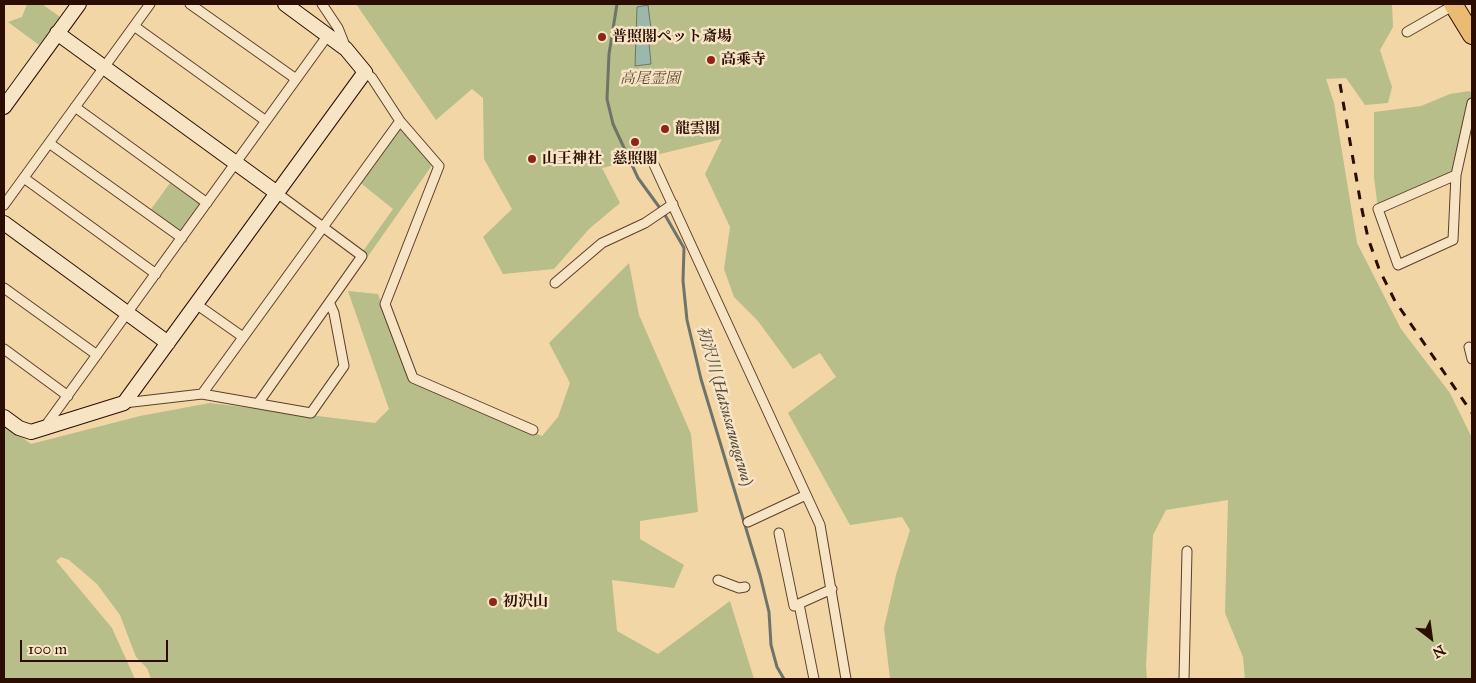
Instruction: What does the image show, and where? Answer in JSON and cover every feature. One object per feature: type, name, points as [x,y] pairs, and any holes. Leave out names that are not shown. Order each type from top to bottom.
[{"type":"highway","points":[[1454,4],[1472,35]]},
{"type":"street","points":[[4,107],[79,4]]},
{"type":"street","points":[[4,205],[150,4]]},
{"type":"street","points":[[190,4],[296,79]]},
{"type":"street","points":[[285,4],[346,48],[372,78],[400,121],[439,166],[385,304],[413,378],[533,430]]},
{"type":"street","points":[[322,4],[338,28],[346,48]]},
{"type":"street","points":[[1407,32],[1454,4]]},
{"type":"street","points":[[134,26],[266,121]]},
{"type":"street","points":[[57,34],[362,256],[330,304],[259,402]]},
{"type":"street","points":[[44,429],[328,35]]},
{"type":"street","points":[[124,403],[365,72]]},
{"type":"street","points":[[1456,175],[1378,209],[1398,265],[1453,240],[1456,175],[1472,103]]},
{"type":"street","points":[[75,107],[207,202]]},
{"type":"street","points":[[202,394],[400,121]]},
{"type":"street","points":[[49,143],[182,238]]},
{"type":"street","points":[[652,158],[820,525],[846,679]]},
{"type":"street","points":[[24,178],[156,274]]},
{"type":"street","points":[[555,283],[602,243],[673,204]]},
{"type":"street","points":[[4,223],[168,343]]},
{"type":"street","points":[[4,288],[97,355]]},
{"type":"street","points":[[196,304],[243,337]]},
{"type":"street","points":[[4,417],[24,431],[44,429],[124,403],[202,394],[259,402],[312,413],[344,366],[334,313],[330,304]]},
{"type":"street","points":[[1469,347],[1472,359]]},
{"type":"street","points":[[4,350],[68,396]]},
{"type":"street","points":[[748,522],[806,495]]},
{"type":"street","points":[[779,534],[794,606],[832,589]]},
{"type":"street","points":[[1184,679],[1187,551]]},
{"type":"street","points":[[718,580],[739,588],[745,587]]},
{"type":"street","points":[[799,604],[814,679]]},
{"type":"green space","points":[[27,4],[42,4],[60,17],[39,45],[8,22],[22,17]]},
{"type":"green space","name":"高尾霊園","points":[[356,4],[1392,4],[1393,27],[1380,50],[1392,87],[1388,103],[1365,105],[1346,78],[1326,79],[1334,103],[1357,243],[1401,329],[1450,393],[1472,438],[1472,679],[1245,679],[1243,657],[1225,613],[1228,500],[1166,510],[1153,535],[1146,666],[1147,679],[890,679],[884,628],[896,575],[910,530],[902,517],[850,525],[788,413],[836,377],[820,353],[793,369],[758,321],[734,297],[724,269],[730,227],[705,174],[722,139],[602,168],[620,203],[589,229],[554,269],[503,274],[483,237],[512,209],[484,159],[483,98],[472,89],[436,120]]},
{"type":"green space","points":[[1469,91],[1472,93],[1472,103],[1456,175],[1378,209],[1374,177],[1374,112],[1421,106],[1450,94]]},
{"type":"green space","points":[[400,121],[435,161],[366,259],[361,254],[393,209],[357,180]]},
{"type":"green space","points":[[170,183],[200,204],[179,233],[149,212]]},
{"type":"green space","points":[[629,263],[639,315],[691,434],[698,512],[640,521],[640,539],[684,565],[674,588],[612,580],[617,631],[658,654],[730,601],[754,679],[151,679],[147,668],[136,657],[120,615],[97,584],[69,560],[61,557],[56,561],[112,628],[135,679],[4,679],[4,424],[31,444],[140,416],[210,403],[375,423],[389,409],[348,291],[378,294],[411,381],[542,436],[558,417],[570,383],[549,343]]},
{"type":"shaded area","points":[[648,5],[651,29],[648,32],[651,64],[635,66],[637,7]]},
{"type":"waterway","name":"初沢川 (Hatsusawagawa)","points":[[617,4],[609,54],[607,99],[613,124],[638,178],[665,215],[684,248],[683,281],[687,320],[701,379],[760,575],[769,612],[771,645],[777,667],[784,679]]},
{"type":"railway","points":[[1340,84],[1361,205],[1368,238],[1379,269],[1395,301],[1472,413]]},
{"type":"place","name":"普照閣ペット斎場","points":[[602,37]]},
{"type":"place","name":"高乘寺","points":[[711,60]]},
{"type":"place","name":"龍雲閣","points":[[665,129]]},
{"type":"place","name":"慈照閣","points":[[635,142]]},
{"type":"place","name":"山王神社","points":[[532,159]]},
{"type":"place","name":"初沢山","points":[[493,602]]}]
